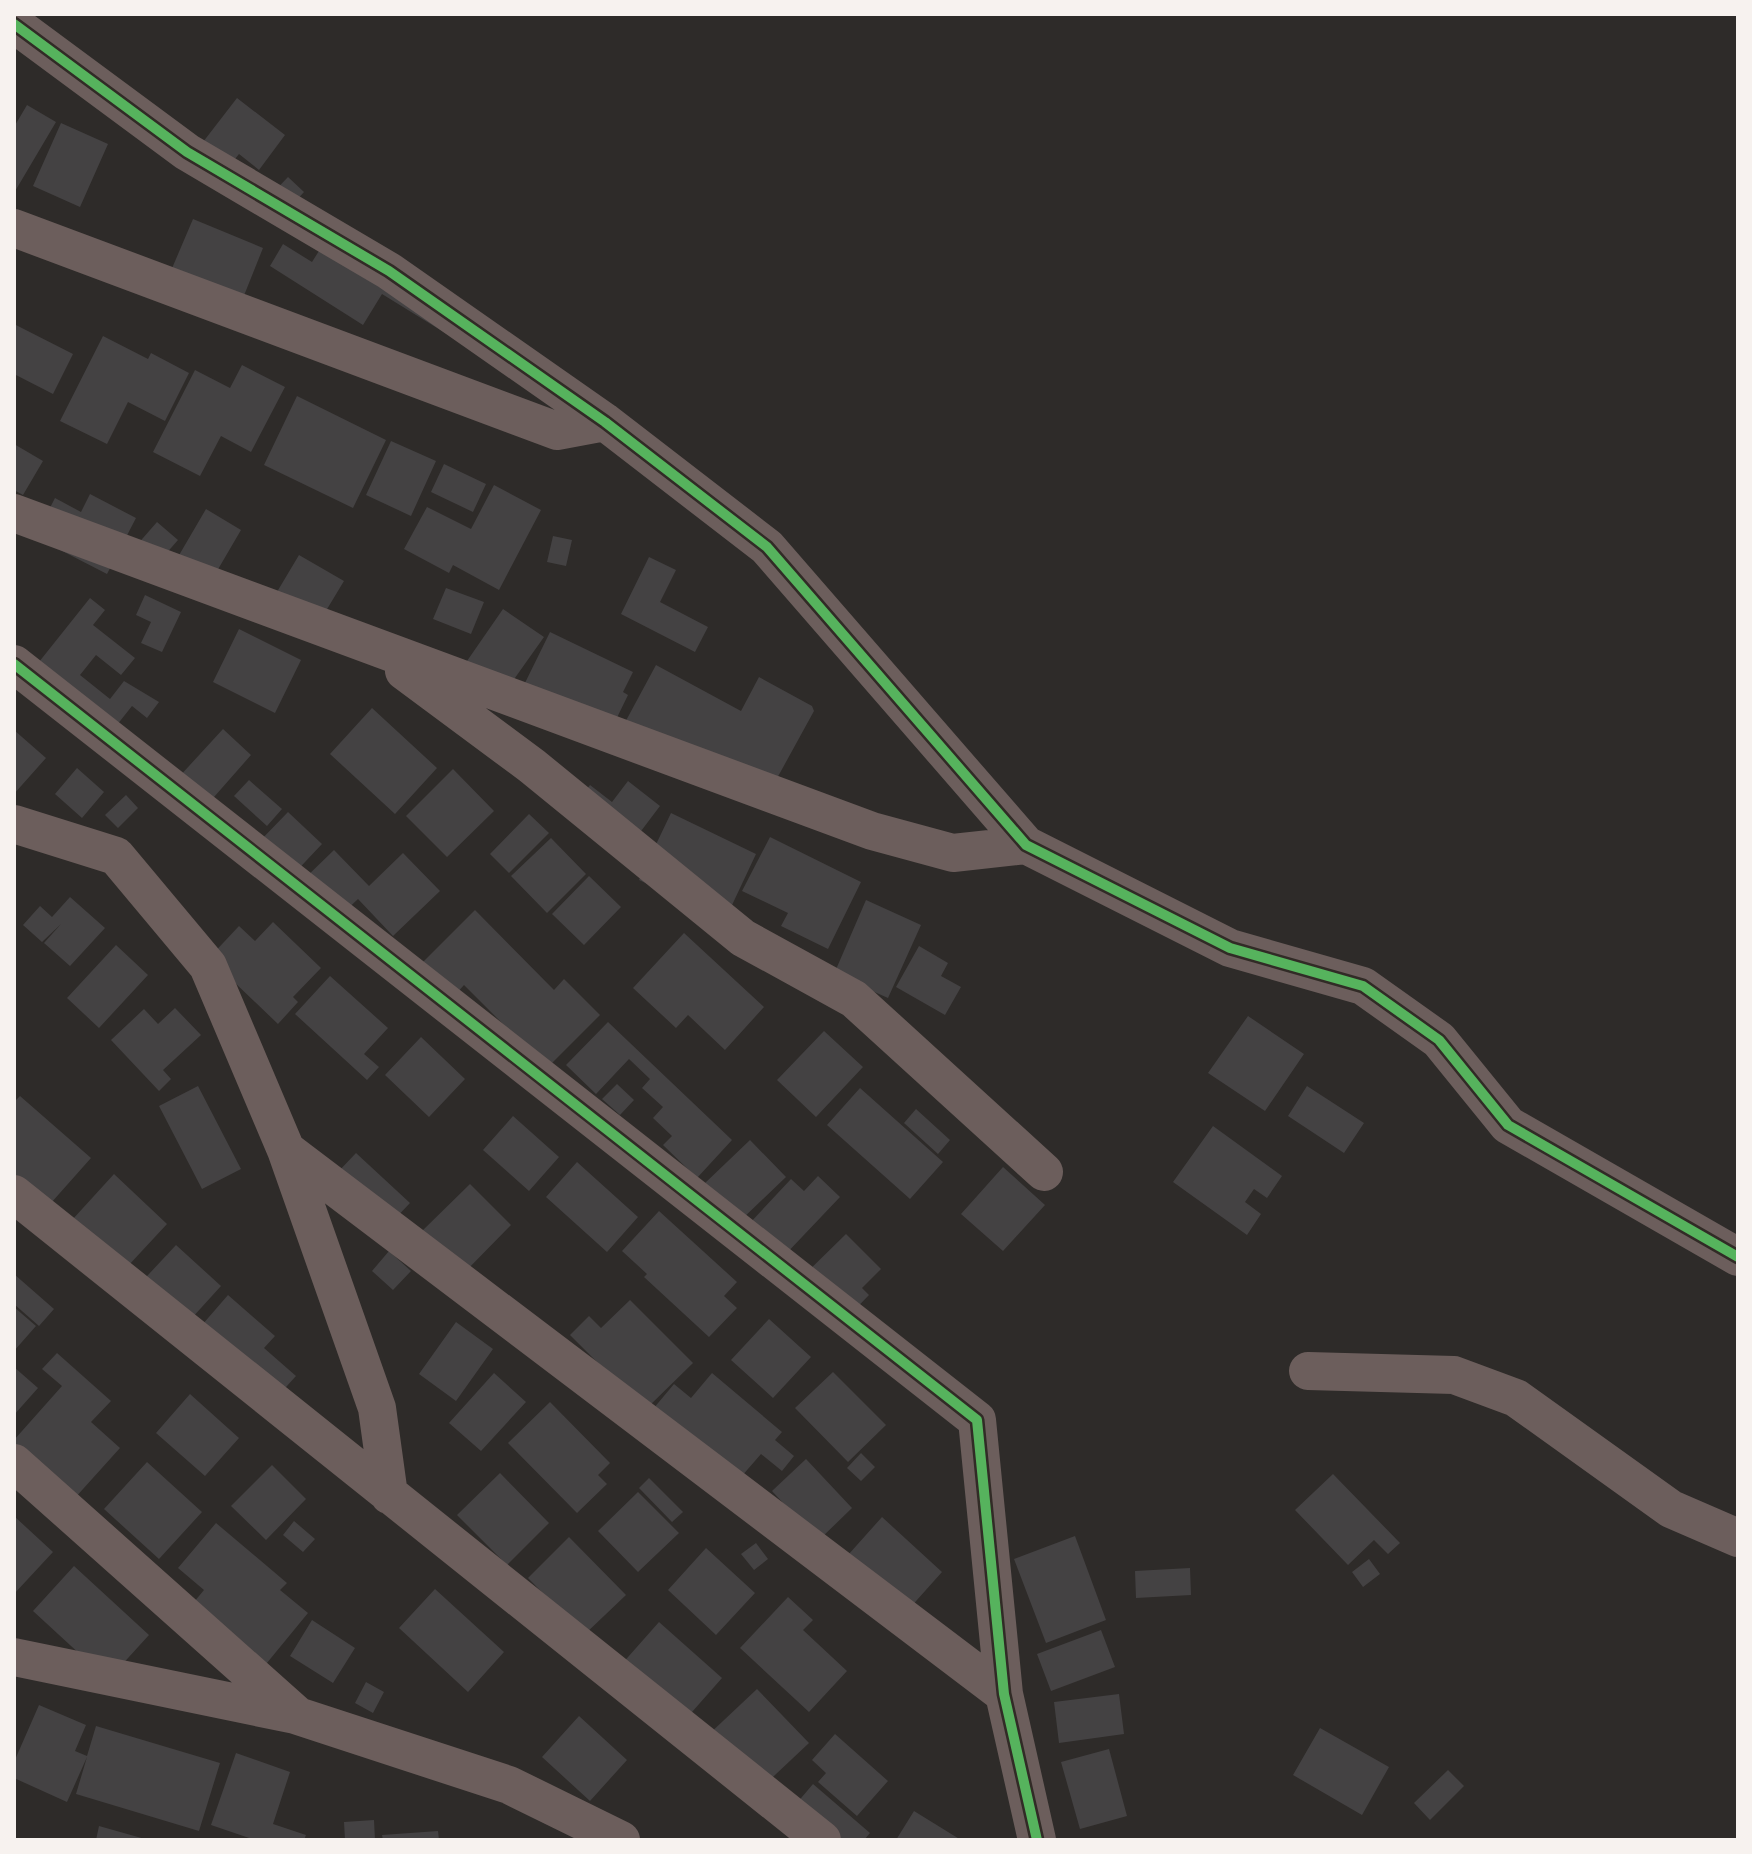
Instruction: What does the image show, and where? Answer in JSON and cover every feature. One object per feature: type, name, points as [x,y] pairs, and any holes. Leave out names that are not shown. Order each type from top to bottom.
[{"type":"street","points":[[14,24],[187,152],[389,271],[605,422],[767,547],[1026,845],[1230,948],[1363,986],[1439,1040],[1508,1125],[1738,1257]]},
{"type":"street","points":[[14,228],[557,431],[605,422]]},
{"type":"street","points":[[14,513],[872,831],[953,853],[1026,845]]},
{"type":"street","points":[[367,644],[532,766],[743,938],[854,999],[1044,1172]]},
{"type":"street","points":[[14,664],[977,1420],[1004,1694],[1037,1840]]},
{"type":"street","points":[[14,824],[116,856],[208,966],[286,1150],[377,1408],[389,1495]]},
{"type":"street","points":[[286,1150],[1004,1694]]},
{"type":"street","points":[[14,1194],[822,1840]]},
{"type":"street","points":[[1308,1371],[1454,1375],[1516,1398],[1671,1509],[1738,1538]]},
{"type":"street","points":[[14,1463],[298,1716]]},
{"type":"street","points":[[14,1657],[298,1716],[509,1785],[621,1840]]},
{"type":"building","points":[[237,98],[285,135],[259,170],[239,154],[231,164],[203,142]]},
{"type":"building","points":[[27,105],[56,122],[14,193],[14,127]]},
{"type":"building","points":[[61,123],[108,144],[80,207],[33,186]]},
{"type":"building","points":[[288,177],[304,192],[284,214],[267,199]]},
{"type":"building","points":[[193,219],[263,248],[241,303],[170,273]]},
{"type":"building","points":[[334,227],[450,336],[382,294],[363,325],[270,266],[283,244],[312,262]]},
{"type":"building","points":[[14,324],[73,354],[53,394],[14,374]]},
{"type":"building","points":[[103,336],[148,359],[151,353],[189,373],[165,421],[128,402],[107,444],[60,421]]},
{"type":"building","points":[[242,365],[285,387],[251,452],[221,436],[200,476],[153,452],[195,370],[230,388]]},
{"type":"building","points":[[297,396],[386,440],[353,508],[264,465]]},
{"type":"building","points":[[391,441],[436,461],[411,516],[366,495]]},
{"type":"building","points":[[14,444],[43,461],[23,495],[14,490]]},
{"type":"building","points":[[444,464],[486,484],[473,512],[431,492]]},
{"type":"building","points":[[494,485],[541,510],[499,590],[453,565],[449,573],[404,549],[427,507],[471,529]]},
{"type":"building","points":[[90,494],[136,518],[107,574],[35,537],[55,498],[81,512]]},
{"type":"building","points":[[206,509],[241,530],[203,595],[168,574]]},
{"type":"building","points":[[157,522],[178,540],[157,564],[136,546]]},
{"type":"building","points":[[553,536],[572,540],[566,566],[547,562]]},
{"type":"building","points":[[299,555],[344,581],[309,639],[265,612]]},
{"type":"building","points":[[649,557],[676,570],[660,602],[708,627],[695,652],[621,614]]},
{"type":"building","points":[[446,588],[484,602],[471,634],[433,619]]},
{"type":"building","points":[[145,595],[181,612],[162,652],[141,643],[151,622],[136,615]]},
{"type":"building","points":[[90,598],[105,610],[93,625],[135,658],[121,675],[96,655],[80,675],[110,699],[124,681],[159,702],[147,718],[132,706],[109,735],[31,672]]},
{"type":"building","points":[[503,609],[544,637],[498,702],[458,674]]},
{"type":"building","points":[[239,629],[301,660],[275,713],[213,682]]},
{"type":"building","points":[[550,632],[633,672],[623,692],[628,695],[610,732],[522,689]]},
{"type":"building","points":[[656,665],[741,711],[759,677],[812,706],[814,711],[764,802],[622,728]]},
{"type":"building","points":[[372,708],[437,768],[395,814],[330,754]]},
{"type":"building","points":[[223,729],[251,755],[207,805],[178,778]]},
{"type":"building","points":[[14,730],[46,758],[14,794]]},
{"type":"building","points":[[77,768],[104,792],[82,818],[55,794]]},
{"type":"building","points":[[453,769],[494,811],[447,857],[406,816]]},
{"type":"building","points":[[249,780],[282,809],[267,826],[234,796]]},
{"type":"building","points":[[628,781],[660,806],[632,843],[578,801],[590,785],[612,802]]},
{"type":"building","points":[[126,795],[138,808],[118,828],[105,815]]},
{"type":"building","points":[[288,812],[322,844],[289,879],[255,846]]},
{"type":"building","points":[[671,813],[756,854],[725,920],[639,880]]},
{"type":"building","points":[[529,814],[549,833],[509,873],[490,854]]},
{"type":"building","points":[[770,837],[861,882],[828,949],[781,926],[788,913],[742,891]]},
{"type":"building","points":[[551,838],[586,874],[547,913],[511,876]]},
{"type":"building","points":[[334,850],[369,886],[403,853],[440,891],[393,936],[358,899],[338,918],[302,881]]},
{"type":"building","points":[[589,876],[621,907],[584,945],[552,914]]},
{"type":"building","points":[[70,897],[105,928],[70,966],[44,943],[61,924],[42,942],[23,925],[40,906],[52,917]]},
{"type":"building","points":[[866,900],[921,925],[888,998],[834,974]]},
{"type":"building","points":[[475,910],[554,990],[564,979],[600,1015],[547,1068],[464,985],[455,995],[422,963]]},
{"type":"building","points":[[273,922],[321,968],[293,997],[298,1002],[278,1024],[209,958],[239,926],[255,941]]},
{"type":"building","points":[[684,933],[764,1007],[725,1050],[688,1015],[676,1028],[633,988]]},
{"type":"building","points":[[116,945],[148,975],[99,1028],[67,998]]},
{"type":"building","points":[[919,946],[948,963],[941,976],[961,987],[945,1015],[896,987]]},
{"type":"building","points":[[330,976],[388,1028],[364,1054],[379,1067],[367,1080],[295,1014]]},
{"type":"building","points":[[175,1008],[201,1035],[163,1070],[171,1079],[159,1091],[111,1040],[144,1009],[158,1024]]},
{"type":"building","points":[[1248,1016],[1304,1054],[1265,1111],[1208,1073]]},
{"type":"building","points":[[608,1022],[732,1140],[697,1178],[663,1145],[672,1136],[653,1118],[663,1107],[642,1088],[650,1079],[629,1059],[596,1094],[566,1065]]},
{"type":"building","points":[[824,1031],[863,1067],[816,1117],[777,1080]]},
{"type":"building","points":[[421,1037],[465,1079],[429,1117],[385,1075]]},
{"type":"building","points":[[617,1084],[634,1100],[620,1115],[602,1099]]},
{"type":"building","points":[[198,1086],[241,1169],[202,1189],[159,1106]]},
{"type":"building","points":[[1307,1086],[1364,1123],[1344,1153],[1288,1116]]},
{"type":"building","points":[[860,1088],[943,1162],[910,1199],[827,1125]]},
{"type":"building","points":[[20,1096],[91,1158],[43,1212],[14,1185],[14,1102]]},
{"type":"building","points":[[916,1109],[950,1140],[938,1154],[904,1123]]},
{"type":"building","points":[[513,1116],[559,1157],[529,1191],[483,1150]]},
{"type":"building","points":[[1213,1126],[1282,1176],[1267,1198],[1254,1189],[1245,1202],[1261,1214],[1247,1235],[1173,1182]]},
{"type":"building","points":[[750,1140],[786,1177],[740,1221],[704,1184]]},
{"type":"building","points":[[356,1153],[410,1203],[391,1223],[337,1173]]},
{"type":"building","points":[[577,1162],[638,1217],[607,1252],[546,1197]]},
{"type":"building","points":[[1003,1167],[1045,1205],[1003,1251],[961,1214]]},
{"type":"building","points":[[114,1174],[167,1224],[115,1280],[62,1231]]},
{"type":"building","points":[[818,1176],[840,1197],[783,1257],[749,1224],[791,1179],[804,1191]]},
{"type":"building","points":[[470,1184],[511,1225],[463,1274],[421,1232]]},
{"type":"building","points":[[659,1211],[737,1282],[724,1296],[737,1308],[709,1337],[644,1277],[647,1274],[622,1251]]},
{"type":"building","points":[[846,1234],[881,1269],[862,1288],[869,1295],[840,1325],[797,1282]]},
{"type":"building","points":[[176,1245],[221,1286],[181,1330],[135,1289]]},
{"type":"building","points":[[389,1251],[411,1271],[393,1290],[372,1271]]},
{"type":"building","points":[[14,1274],[54,1309],[39,1326],[14,1304]]},
{"type":"building","points":[[228,1295],[275,1336],[264,1348],[296,1376],[267,1408],[189,1340]]},
{"type":"building","points":[[630,1300],[693,1363],[645,1410],[570,1335],[589,1316],[601,1328]]},
{"type":"building","points":[[14,1307],[36,1326],[14,1351]]},
{"type":"building","points":[[769,1319],[811,1357],[773,1398],[731,1360]]},
{"type":"building","points":[[456,1322],[493,1349],[456,1401],[419,1374]]},
{"type":"building","points":[[57,1353],[111,1401],[91,1422],[120,1448],[74,1499],[14,1446],[14,1440],[62,1386],[42,1369]]},
{"type":"building","points":[[14,1367],[38,1388],[14,1415]]},
{"type":"building","points":[[833,1372],[886,1425],[848,1462],[795,1408]]},
{"type":"building","points":[[494,1373],[526,1402],[481,1451],[449,1423]]},
{"type":"building","points":[[712,1373],[782,1432],[775,1440],[794,1456],[782,1471],[761,1454],[728,1492],[648,1415],[674,1384],[691,1398]]},
{"type":"building","points":[[190,1394],[239,1438],[205,1476],[156,1433]]},
{"type":"building","points":[[550,1402],[610,1463],[598,1475],[607,1484],[577,1513],[508,1443]]},
{"type":"building","points":[[861,1453],[875,1467],[861,1481],[847,1468]]},
{"type":"building","points":[[806,1459],[852,1508],[818,1541],[772,1491]]},
{"type":"building","points":[[147,1462],[202,1512],[159,1559],[104,1509]]},
{"type":"building","points":[[272,1465],[306,1499],[266,1540],[231,1506]]},
{"type":"building","points":[[500,1473],[549,1523],[507,1565],[457,1515]]},
{"type":"building","points":[[1333,1474],[1400,1543],[1388,1554],[1374,1540],[1348,1565],[1295,1510]]},
{"type":"building","points":[[649,1478],[683,1512],[672,1522],[639,1488]]},
{"type":"building","points":[[638,1492],[679,1533],[638,1572],[598,1531]]},
{"type":"building","points":[[14,1516],[53,1552],[14,1594]]},
{"type":"building","points":[[882,1517],[942,1572],[900,1619],[840,1564]]},
{"type":"building","points":[[294,1521],[315,1539],[303,1552],[283,1535]]},
{"type":"building","points":[[216,1523],[287,1583],[280,1590],[308,1613],[262,1669],[189,1608],[204,1590],[178,1568]]},
{"type":"building","points":[[1075,1536],[1106,1620],[1046,1643],[1014,1559]]},
{"type":"building","points":[[569,1537],[626,1595],[584,1635],[528,1578]]},
{"type":"building","points":[[756,1543],[768,1559],[754,1570],[741,1554]]},
{"type":"building","points":[[706,1548],[755,1593],[716,1635],[668,1590]]},
{"type":"building","points":[[1369,1559],[1380,1574],[1363,1587],[1352,1572]]},
{"type":"building","points":[[74,1566],[149,1635],[108,1680],[33,1611]]},
{"type":"building","points":[[1190,1568],[1191,1595],[1136,1598],[1135,1571]]},
{"type":"building","points":[[435,1589],[504,1652],[468,1692],[399,1628]]},
{"type":"building","points":[[788,1597],[813,1620],[803,1630],[847,1671],[809,1712],[740,1648]]},
{"type":"building","points":[[312,1620],[355,1648],[333,1683],[290,1656]]},
{"type":"building","points":[[659,1622],[722,1678],[677,1729],[613,1674]]},
{"type":"building","points":[[1101,1630],[1115,1667],[1051,1691],[1037,1654]]},
{"type":"building","points":[[366,1682],[384,1692],[373,1713],[355,1703]]},
{"type":"building","points":[[757,1689],[809,1743],[758,1791],[706,1737]]},
{"type":"building","points":[[1119,1694],[1124,1734],[1059,1743],[1054,1702]]},
{"type":"building","points":[[39,1705],[86,1725],[75,1751],[87,1756],[96,1726],[220,1763],[199,1831],[76,1794],[87,1757],[67,1802],[14,1778],[14,1762]]},
{"type":"building","points":[[579,1716],[627,1760],[590,1801],[542,1757]]},
{"type":"building","points":[[1320,1728],[1389,1767],[1362,1815],[1293,1775]]},
{"type":"building","points":[[835,1734],[888,1781],[857,1816],[818,1782],[826,1773],[812,1760]]},
{"type":"building","points":[[1109,1749],[1127,1816],[1080,1829],[1061,1762]]},
{"type":"building","points":[[236,1753],[290,1772],[273,1824],[306,1835],[304,1840],[255,1840],[211,1825]]},
{"type":"building","points":[[1448,1770],[1464,1786],[1430,1820],[1414,1803]]},
{"type":"building","points":[[813,1784],[870,1833],[864,1840],[838,1840],[796,1804]]},
{"type":"building","points":[[914,1811],[961,1840],[896,1840]]},
{"type":"building","points":[[374,1820],[375,1840],[345,1840],[344,1822]]},
{"type":"building","points":[[99,1826],[145,1839],[145,1840],[96,1840]]},
{"type":"building","points":[[438,1831],[439,1840],[383,1840],[382,1835]]},
{"type":"cycle path","points":[[14,24],[187,152],[389,271],[605,422],[767,547],[1026,845],[1230,948],[1363,986],[1439,1040],[1508,1125],[1738,1257]]},
{"type":"cycle path","points":[[14,664],[977,1420],[1004,1694],[1037,1840]]}]
